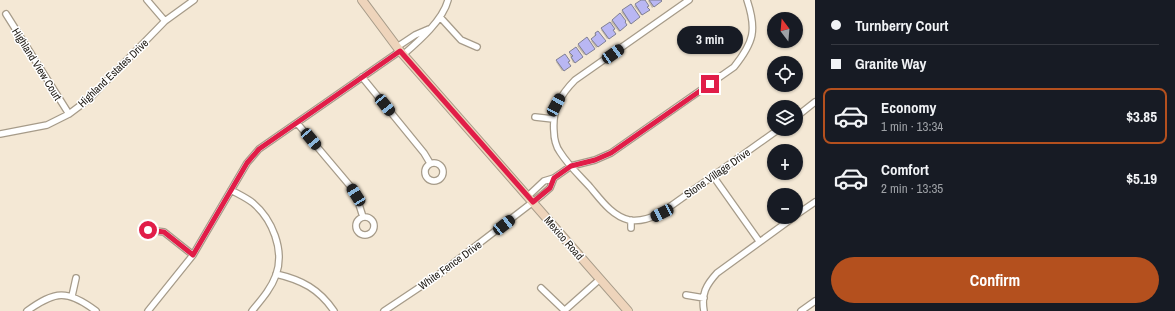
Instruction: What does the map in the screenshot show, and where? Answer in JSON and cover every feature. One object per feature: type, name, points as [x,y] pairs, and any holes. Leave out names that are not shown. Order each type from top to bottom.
[{"type":"street","points":[[147,0],[165,21]]},
{"type":"street","name":"Highland Estates Drive","points":[[0,134],[47,125],[69,114],[89,99],[165,21],[194,0]]},
{"type":"street","name":"Mexico Road","points":[[362,0],[400,51],[628,311]]},
{"type":"street","points":[[148,311],[193,255],[247,163],[259,149],[400,51],[422,40],[429,29],[440,17],[448,0]]},
{"type":"street","points":[[631,228],[631,220],[610,210],[559,151],[554,134],[553,119],[555,109],[561,97],[575,80],[689,0]]},
{"type":"street","points":[[530,199],[544,181],[554,178],[571,166],[595,160],[611,153],[734,66],[744,55],[751,43],[752,20],[747,0]]},
{"type":"street","name":"Highland View Court","points":[[6,14],[69,114]]},
{"type":"street","points":[[440,17],[461,40],[477,48]]},
{"type":"street","points":[[400,51],[415,35],[429,29]]},
{"type":"street","points":[[362,77],[424,153],[430,163]]},
{"type":"street","points":[[803,111],[815,102]]},
{"type":"street","points":[[535,117],[553,119]]},
{"type":"street","points":[[297,123],[351,187],[356,195],[363,217]]},
{"type":"street","name":"Stone Village Drive","points":[[631,220],[651,218],[662,213],[770,136]]},
{"type":"street","points":[[713,176],[759,241]]},
{"type":"street","points":[[530,199],[550,188],[554,178]]},
{"type":"street","points":[[231,190],[252,202],[265,216],[275,233],[279,255],[276,274],[268,291],[252,311]]},
{"type":"street","name":"White Fence Drive","points":[[384,311],[438,275],[530,199]]},
{"type":"street","points":[[803,210],[815,202]]},
{"type":"street","points":[[704,311],[704,291],[710,280],[717,273],[783,224]]},
{"type":"street","points":[[148,230],[164,232],[193,255]]},
{"type":"street","points":[[276,274],[308,284],[327,300],[334,311]]},
{"type":"street","points":[[72,296],[76,278]]},
{"type":"street","points":[[541,288],[564,311],[600,279]]},
{"type":"street","points":[[686,295],[704,298]]},
{"type":"street","points":[[27,311],[41,301],[55,296],[72,296],[96,311]]},
{"type":"street","points":[[801,311],[815,301]]},
{"type":"building","points":[[641,0],[645,0],[649,6],[647,7],[650,10],[642,15],[635,4]]},
{"type":"building","points":[[649,0],[661,0],[662,1],[654,7]]},
{"type":"building","points":[[631,4],[640,17],[631,24],[622,10]]},
{"type":"building","points":[[620,13],[627,25],[620,31],[612,20]]},
{"type":"building","points":[[610,22],[615,29],[613,30],[616,34],[609,39],[601,28]]},
{"type":"building","points":[[598,31],[606,41],[598,47],[591,39]]},
{"type":"building","points":[[587,37],[595,49],[586,55],[578,44]]},
{"type":"building","points":[[576,47],[583,57],[575,63],[571,57],[573,56],[569,52]]},
{"type":"building","points":[[565,54],[570,61],[568,62],[571,66],[564,71],[556,60]]},
{"type":"route","points":[[148,230],[164,232],[193,255],[247,163],[259,149],[400,51],[533,202],[550,188],[554,178],[571,166],[595,160],[611,153],[710,84]]}]
